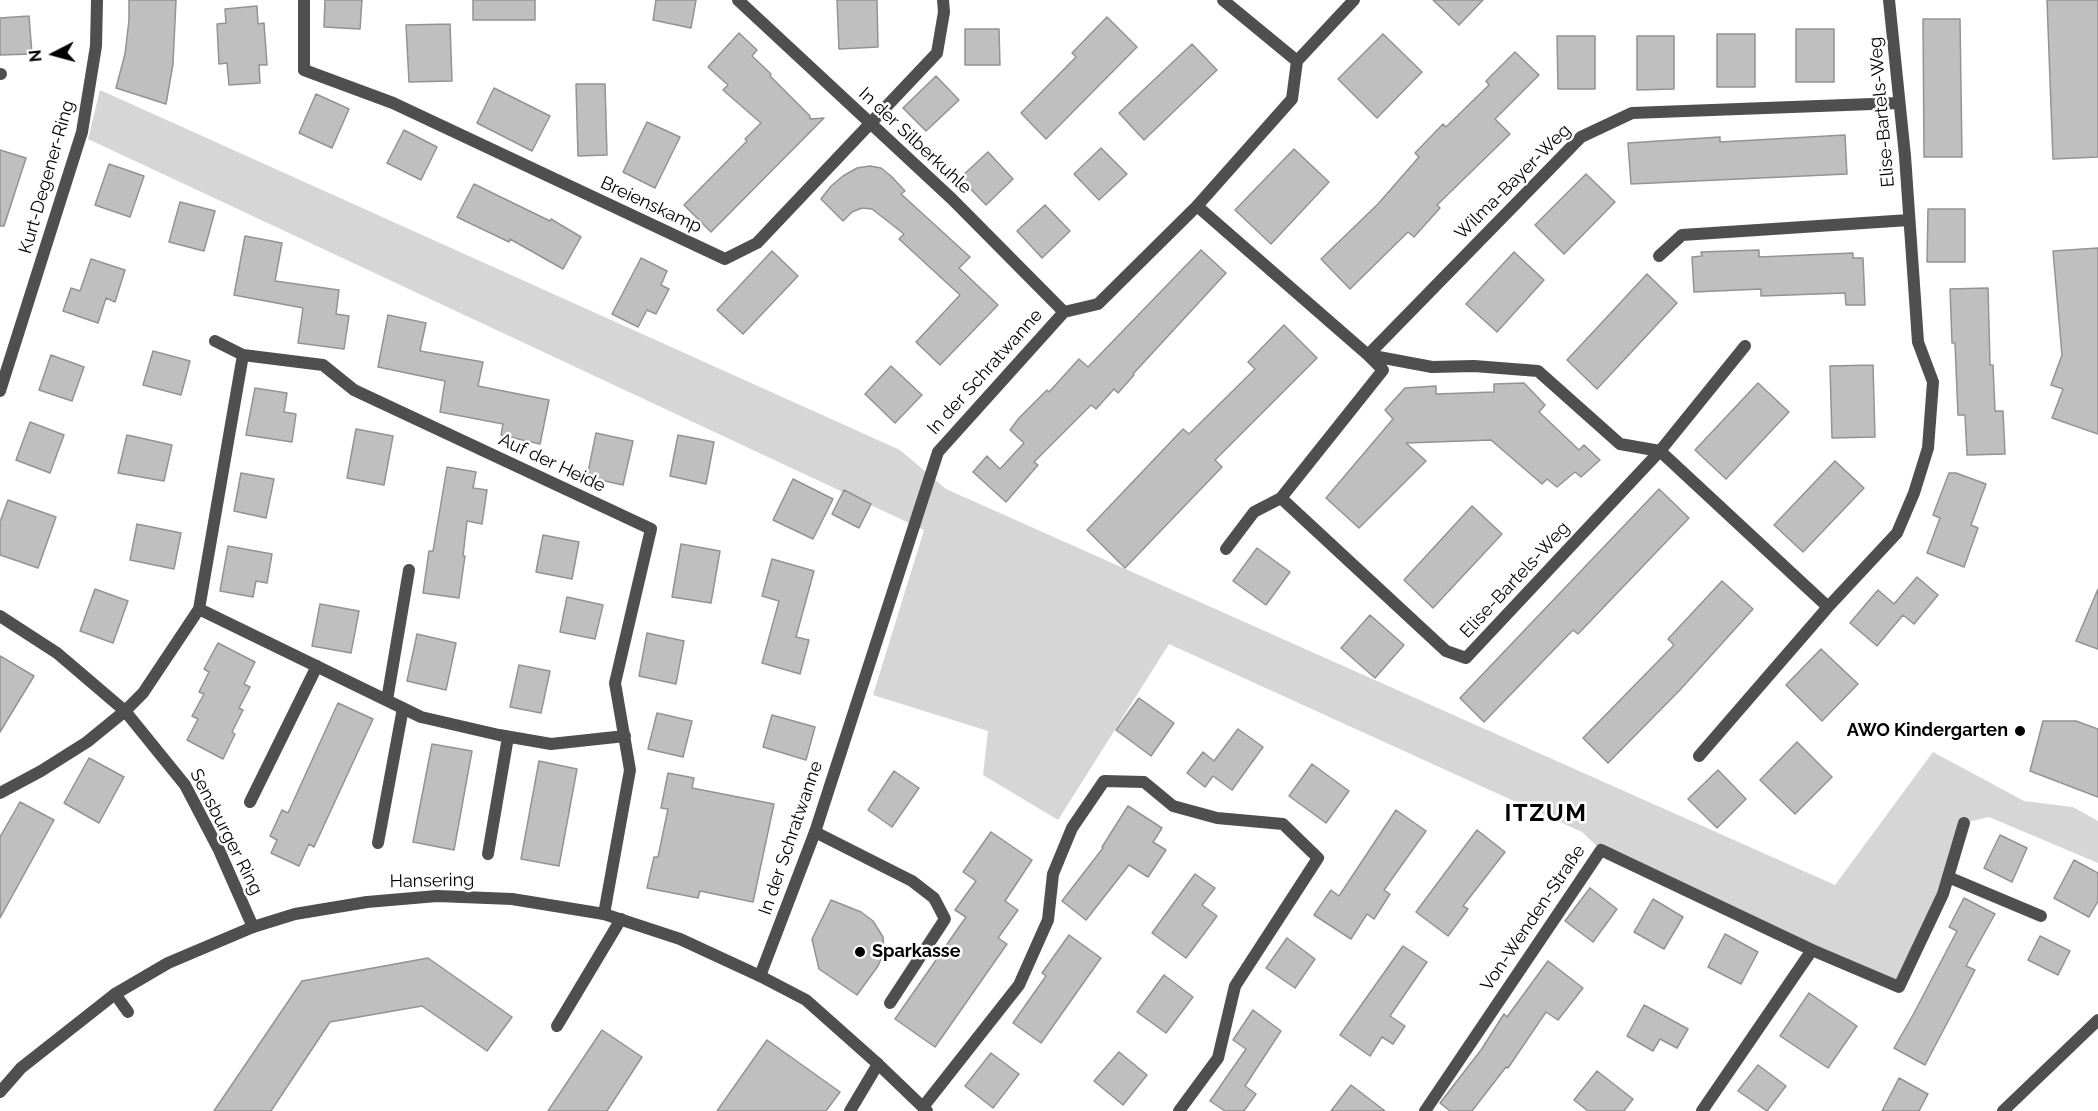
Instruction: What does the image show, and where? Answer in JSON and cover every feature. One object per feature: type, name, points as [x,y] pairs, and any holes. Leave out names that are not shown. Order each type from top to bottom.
[{"type":"street","name":"Kurt-Degener-Ring","points":[[0,391],[5,359],[82,132],[96,46],[97,0]]},
{"type":"street","name":"Breienskamp","points":[[304,0],[304,70],[393,103],[725,260],[757,243],[937,53],[944,0]]},
{"type":"street","name":"In der Silberkuhle","points":[[738,0],[952,199],[1064,312]]},
{"type":"street","points":[[1223,0],[1297,61],[1354,0]]},
{"type":"street","name":"Elise-Bartels-Weg","points":[[1699,756],[1828,607],[1897,532],[1914,493],[1928,448],[1933,382],[1918,342],[1889,0]]},
{"type":"street","name":"In der Schratwanne","points":[[760,976],[815,832],[938,452],[1064,312],[1098,304],[1197,206],[1292,99],[1297,61]]},
{"type":"street","name":"Wilma-Bayer-Weg","points":[[1368,355],[1581,136],[1632,112],[1899,103]]},
{"type":"street","points":[[1197,206],[1383,370],[1281,498],[1254,512],[1226,549]]},
{"type":"street","points":[[1659,256],[1682,235],[1909,220]]},
{"type":"street","name":"Auf der Heide","points":[[215,340],[243,356],[323,365],[354,390],[651,529],[615,683],[630,770],[604,914]]},
{"type":"street","name":"Elise-Bartels-Weg","points":[[1281,498],[1446,651],[1466,658],[1660,451],[1745,346]]},
{"type":"street","points":[[1368,355],[1432,367],[1474,366],[1538,371],[1620,444],[1660,451],[1828,607]]},
{"type":"street","points":[[0,793],[87,742],[125,711],[143,693],[199,609],[243,356]]},
{"type":"street","points":[[387,700],[409,570]]},
{"type":"street","points":[[199,609],[421,717],[508,737],[551,744],[625,736]]},
{"type":"street","name":"Sensburger Ring","points":[[0,616],[57,653],[125,711],[185,784],[219,850],[254,927]]},
{"type":"street","points":[[250,802],[318,666]]},
{"type":"street","points":[[378,843],[403,708]]},
{"type":"street","points":[[488,854],[508,737]]},
{"type":"street","points":[[925,1109],[1019,986],[1048,920],[1053,874],[1064,847],[1072,828],[1104,781],[1144,782],[1173,806],[1217,818],[1283,824],[1318,858],[1235,986],[1218,1058],[1179,1111]]},
{"type":"street","name":"Von-Wenden-Straße","points":[[1425,1111],[1601,850],[1812,950],[1899,987],[1943,894],[1964,823]]},
{"type":"street","points":[[815,832],[912,881],[934,898],[945,919],[890,1003]]},
{"type":"street","points":[[1948,877],[2041,916]]},
{"type":"street","name":"Hansering","points":[[0,1092],[21,1068],[115,994],[168,963],[254,927],[295,914],[367,902],[437,896],[512,899],[604,914],[681,939],[806,1000],[925,1109]]},
{"type":"street","points":[[557,1026],[621,919]]},
{"type":"street","points":[[1702,1111],[1812,950]]},
{"type":"street","points":[[115,994],[128,1012]]},
{"type":"street","points":[[2005,1110],[2098,1020]]},
{"type":"street","points":[[849,1111],[878,1064]]},
{"type":"shaded area","points":[[100,90],[900,450],[946,489],[1835,885],[1933,752],[2024,801],[2073,807],[2098,821],[2098,863],[1989,817],[1964,823],[1943,894],[1899,987],[1601,850],[1582,832],[1169,644],[1058,820],[983,775],[988,731],[873,695],[924,530],[88,139]]},
{"type":"building","points":[[129,0],[176,0],[173,64],[166,104],[116,88],[125,54]]},
{"type":"building","points":[[325,0],[362,0],[360,29],[324,27]]},
{"type":"building","points":[[473,0],[535,0],[535,20],[473,20]]},
{"type":"building","points":[[656,0],[696,0],[691,28],[653,20]]},
{"type":"building","points":[[837,0],[877,0],[878,47],[839,49]]},
{"type":"building","points":[[1433,0],[1483,0],[1459,25]]},
{"type":"building","points":[[2047,0],[2098,0],[2098,157],[2053,159]]},
{"type":"building","points":[[257,6],[258,24],[264,23],[267,65],[259,65],[260,83],[229,85],[227,63],[219,64],[217,24],[226,23],[225,9]]},
{"type":"building","points":[[29,16],[32,54],[0,55],[0,18]]},
{"type":"building","points":[[1107,17],[1137,47],[1046,139],[1021,113],[1076,57],[1072,53]]},
{"type":"building","points":[[1923,19],[1960,19],[1962,157],[1924,157]]},
{"type":"building","points":[[450,24],[452,81],[409,82],[406,25]]},
{"type":"building","points":[[965,29],[999,29],[1000,65],[965,65]]},
{"type":"building","points":[[1796,29],[1834,29],[1834,82],[1796,82]]},
{"type":"building","points":[[739,33],[757,50],[752,56],[810,116],[810,119],[824,118],[711,232],[684,205],[747,141],[745,139],[761,123],[723,90],[728,85],[708,67]]},
{"type":"building","points":[[1383,34],[1422,72],[1377,118],[1338,79]]},
{"type":"building","points":[[1717,34],[1755,34],[1755,87],[1717,87]]},
{"type":"building","points":[[1557,36],[1595,36],[1595,89],[1558,89]]},
{"type":"building","points":[[1637,36],[1674,36],[1674,89],[1637,90]]},
{"type":"building","points":[[1192,44],[1217,70],[1144,140],[1119,113]]},
{"type":"building","points":[[1515,52],[1539,75],[1495,119],[1510,134],[1437,205],[1440,208],[1414,237],[1408,232],[1350,289],[1321,259],[1378,204],[1419,157],[1415,153],[1443,124],[1446,127],[1489,85],[1486,81]]},
{"type":"building","points":[[936,76],[959,100],[926,131],[903,108]]},
{"type":"building","points":[[576,84],[605,84],[607,155],[578,156]]},
{"type":"building","points":[[494,88],[550,116],[532,151],[477,123]]},
{"type":"building","points":[[316,94],[349,109],[332,148],[299,133]]},
{"type":"building","points":[[647,122],[680,137],[655,188],[623,172]]},
{"type":"building","points":[[404,130],[437,147],[421,180],[387,163]]},
{"type":"building","points":[[1845,135],[1847,174],[1631,184],[1628,143],[1720,137],[1720,142]]},
{"type":"building","points":[[1101,148],[1127,174],[1099,200],[1074,174]]},
{"type":"building","points":[[1294,149],[1329,182],[1271,244],[1235,210]]},
{"type":"building","points":[[0,150],[26,158],[4,226],[0,226]]},
{"type":"building","points":[[988,152],[1013,179],[986,205],[960,178]]},
{"type":"building","points":[[109,164],[144,176],[130,217],[95,205]]},
{"type":"building","points":[[870,166],[881,168],[891,176],[905,191],[901,194],[970,257],[959,268],[998,305],[940,365],[916,342],[960,295],[899,239],[904,234],[872,209],[862,208],[852,212],[843,221],[821,199],[843,176],[857,168]]},
{"type":"building","points":[[1586,174],[1615,202],[1564,254],[1535,225]]},
{"type":"building","points":[[474,184],[550,221],[551,219],[581,237],[563,269],[510,239],[509,242],[457,217]]},
{"type":"building","points":[[180,202],[215,211],[204,251],[169,242]]},
{"type":"building","points":[[1045,205],[1070,231],[1042,258],[1017,231]]},
{"type":"building","points":[[1928,209],[1965,209],[1965,262],[1927,262]]},
{"type":"building","points":[[245,236],[282,243],[275,281],[339,290],[336,314],[349,316],[344,349],[298,343],[303,308],[234,295]]},
{"type":"building","points":[[2098,248],[2098,434],[2052,418],[2063,389],[2051,385],[2062,355],[2053,251]]},
{"type":"building","points":[[1201,250],[1226,273],[1118,393],[1114,389],[1096,409],[1091,405],[1034,462],[1038,465],[1006,502],[973,472],[987,456],[1000,469],[1024,443],[1010,430],[1019,418],[1047,390],[1049,392],[1079,359],[1088,367]]},
{"type":"building","points":[[1759,250],[1759,257],[1853,253],[1853,258],[1863,258],[1865,305],[1846,305],[1845,293],[1761,296],[1761,289],[1694,292],[1692,257],[1702,256],[1701,252]]},
{"type":"building","points":[[772,251],[798,276],[743,334],[717,310]]},
{"type":"building","points":[[1514,252],[1544,280],[1497,332],[1466,304]]},
{"type":"building","points":[[641,258],[667,271],[661,285],[669,289],[656,314],[647,310],[638,327],[612,314]]},
{"type":"building","points":[[91,259],[125,270],[115,302],[106,298],[98,323],[63,311],[71,288],[80,291]]},
{"type":"building","points":[[1647,274],[1677,303],[1597,389],[1567,360]]},
{"type":"building","points":[[1988,288],[1990,365],[1993,365],[1995,411],[2003,411],[2005,454],[1967,455],[1965,415],[1958,415],[1950,289]]},
{"type":"building","points":[[388,315],[426,323],[420,351],[483,362],[478,386],[549,400],[540,444],[501,435],[503,424],[440,412],[445,381],[378,367]]},
{"type":"building","points":[[1284,325],[1317,358],[1215,460],[1222,467],[1125,568],[1087,530],[1183,429],[1189,434],[1255,369],[1248,362]]},
{"type":"building","points":[[153,351],[190,361],[181,395],[143,385]]},
{"type":"building","points":[[51,355],[84,367],[72,401],[39,390]]},
{"type":"building","points":[[1873,365],[1875,437],[1832,438],[1830,366]]},
{"type":"building","points":[[891,366],[922,395],[895,423],[865,394]]},
{"type":"building","points":[[1524,383],[1545,405],[1539,412],[1579,450],[1584,445],[1600,460],[1581,477],[1575,472],[1557,487],[1547,479],[1542,484],[1491,440],[1406,443],[1426,461],[1359,528],[1326,498],[1393,419],[1385,410],[1405,388],[1436,386],[1436,394],[1494,392],[1494,384]]},
{"type":"building","points":[[1758,383],[1789,412],[1726,479],[1695,450]]},
{"type":"building","points":[[255,388],[287,393],[284,412],[296,414],[292,442],[246,435]]},
{"type":"building","points":[[30,422],[64,435],[50,473],[16,460]]},
{"type":"building","points":[[356,429],[393,436],[384,485],[347,478]]},
{"type":"building","points":[[596,433],[633,441],[623,485],[587,477]]},
{"type":"building","points":[[127,435],[172,445],[164,481],[118,473]]},
{"type":"building","points":[[678,435],[714,442],[706,484],[670,476]]},
{"type":"building","points":[[1835,461],[1864,488],[1803,552],[1774,525]]},
{"type":"building","points":[[447,467],[476,472],[473,488],[487,490],[482,524],[467,521],[459,598],[423,593],[429,551],[433,551]]},
{"type":"building","points":[[241,473],[274,479],[266,518],[234,511]]},
{"type":"building","points":[[1949,473],[1956,473],[1986,484],[1971,525],[1978,528],[1964,567],[1927,553],[1940,518],[1933,515]]},
{"type":"building","points":[[793,479],[833,499],[813,539],[773,520]]},
{"type":"building","points":[[1659,489],[1689,518],[1578,634],[1573,630],[1484,722],[1460,698]]},
{"type":"building","points":[[844,490],[871,504],[859,528],[832,514]]},
{"type":"building","points":[[8,500],[56,517],[38,568],[0,555],[0,522]]},
{"type":"building","points":[[1472,506],[1502,534],[1433,608],[1404,580]]},
{"type":"building","points":[[137,524],[181,533],[174,569],[130,560]]},
{"type":"building","points":[[543,535],[579,542],[572,579],[536,572]]},
{"type":"building","points":[[681,544],[720,551],[711,603],[672,597]]},
{"type":"building","points":[[228,546],[272,554],[267,583],[256,581],[253,597],[220,591]]},
{"type":"building","points":[[1257,548],[1290,572],[1266,605],[1233,581]]},
{"type":"building","points":[[772,559],[814,571],[796,637],[809,640],[800,674],[762,663],[779,601],[762,596]]},
{"type":"building","points":[[1917,577],[1938,595],[1914,624],[1903,615],[1877,646],[1850,623],[1878,590],[1894,604]]},
{"type":"building","points":[[1722,581],[1753,609],[1679,691],[1608,763],[1583,738],[1674,645],[1668,639]]},
{"type":"building","points":[[95,589],[128,601],[113,643],[80,631]]},
{"type":"building","points":[[2098,589],[2098,649],[2076,641]]},
{"type":"building","points":[[567,597],[603,605],[595,639],[560,632]]},
{"type":"building","points":[[320,604],[359,611],[351,653],[312,646]]},
{"type":"building","points":[[1370,615],[1404,645],[1375,678],[1341,648]]},
{"type":"building","points":[[647,633],[684,641],[676,684],[639,676]]},
{"type":"building","points":[[417,634],[456,643],[446,690],[407,681]]},
{"type":"building","points":[[218,643],[255,662],[244,684],[250,687],[239,708],[243,710],[232,732],[235,734],[223,759],[187,740],[198,719],[192,716],[204,694],[199,692],[209,672],[204,669]]},
{"type":"building","points":[[1821,649],[1858,684],[1822,721],[1786,685]]},
{"type":"building","points":[[0,656],[34,676],[0,732]]},
{"type":"building","points":[[519,665],[550,671],[541,713],[510,707]]},
{"type":"building","points":[[1139,698],[1174,723],[1151,756],[1116,730]]},
{"type":"building","points":[[338,703],[373,719],[314,847],[309,844],[299,866],[271,853],[277,840],[270,836],[282,810],[288,813]]},
{"type":"building","points":[[657,713],[692,721],[683,757],[648,749]]},
{"type":"building","points":[[772,715],[815,727],[806,760],[763,747]]},
{"type":"building","points":[[2043,721],[2076,721],[2098,729],[2098,797],[2030,771]]},
{"type":"building","points":[[1238,729],[1263,747],[1232,790],[1213,776],[1205,787],[1187,773],[1203,752],[1214,761]]},
{"type":"building","points":[[1797,742],[1832,777],[1795,814],[1760,780]]},
{"type":"building","points":[[432,744],[472,751],[454,850],[413,842]]},
{"type":"building","points":[[89,758],[124,777],[99,823],[64,803]]},
{"type":"building","points":[[539,761],[577,769],[559,866],[521,859]]},
{"type":"building","points":[[1312,764],[1349,791],[1326,823],[1289,796]]},
{"type":"building","points":[[1718,770],[1746,799],[1717,828],[1688,799]]},
{"type":"building","points":[[894,771],[919,788],[892,827],[868,810]]},
{"type":"building","points":[[668,773],[694,778],[692,788],[774,804],[753,902],[700,891],[698,898],[647,888],[654,857],[658,857],[668,809],[661,808]]},
{"type":"building","points":[[20,802],[54,820],[0,918],[0,837]]},
{"type":"building","points":[[1128,806],[1162,828],[1153,842],[1166,850],[1148,877],[1129,865],[1086,920],[1062,901],[1103,848]]},
{"type":"building","points":[[1396,810],[1426,831],[1384,890],[1390,894],[1374,919],[1367,914],[1351,939],[1314,915],[1331,890],[1339,896]]},
{"type":"building","points":[[1477,830],[1505,852],[1463,906],[1468,909],[1448,936],[1416,912]]},
{"type":"building","points":[[991,832],[1032,860],[1005,901],[1018,910],[998,938],[1007,944],[935,1047],[895,1019],[966,917],[955,910],[976,881],[963,872]]},
{"type":"building","points":[[2000,835],[2027,848],[2012,882],[1984,868]]},
{"type":"building","points":[[2074,860],[2098,873],[2098,901],[2089,917],[2054,898]]},
{"type":"building","points":[[1195,874],[1215,888],[1202,905],[1217,916],[1186,958],[1152,933]]},
{"type":"building","points":[[1590,888],[1617,909],[1593,942],[1565,921]]},
{"type":"building","points":[[1964,898],[1995,914],[1966,966],[1975,970],[1925,1065],[1894,1048],[1957,931],[1949,927]]},
{"type":"building","points":[[1653,899],[1683,917],[1664,949],[1634,932]]},
{"type":"building","points":[[831,900],[861,912],[873,921],[883,937],[884,952],[878,966],[857,995],[819,969],[812,939]]},
{"type":"building","points":[[1725,934],[1758,952],[1741,984],[1708,967]]},
{"type":"building","points":[[1069,935],[1101,958],[1041,1043],[1013,1023],[1046,976],[1042,973]]},
{"type":"building","points":[[2040,936],[2070,951],[2058,975],[2028,960]]},
{"type":"building","points":[[1287,938],[1315,959],[1295,988],[1266,968]]},
{"type":"building","points":[[1403,946],[1427,962],[1390,1016],[1405,1026],[1393,1044],[1382,1037],[1370,1056],[1340,1035]]},
{"type":"building","points":[[428,958],[512,1017],[487,1051],[422,1006],[330,1022],[271,1111],[214,1111],[302,981]]},
{"type":"building","points":[[1548,961],[1583,988],[1558,1020],[1546,1012],[1508,1068],[1506,1067],[1472,1111],[1450,1111],[1440,1103],[1481,1050],[1504,1014],[1507,1017]]},
{"type":"building","points":[[1164,975],[1193,997],[1166,1033],[1137,1012]]},
{"type":"building","points":[[1809,993],[1857,1026],[1828,1068],[1780,1036]]},
{"type":"building","points":[[1644,1005],[1688,1029],[1677,1048],[1660,1039],[1653,1051],[1627,1036]]},
{"type":"building","points":[[1253,1010],[1281,1031],[1245,1086],[1256,1094],[1244,1111],[1225,1111],[1210,1101],[1246,1049],[1233,1040]]},
{"type":"building","points":[[602,1030],[642,1057],[607,1111],[548,1111]]},
{"type":"building","points":[[767,1040],[840,1092],[826,1111],[717,1111]]},
{"type":"building","points":[[1119,1052],[1147,1075],[1123,1105],[1094,1081]]},
{"type":"building","points":[[991,1053],[1019,1074],[993,1108],[965,1086]]},
{"type":"building","points":[[1758,1065],[1786,1086],[1767,1111],[1738,1091]]},
{"type":"building","points":[[1597,1071],[1633,1099],[1624,1111],[1588,1111],[1574,1100]]},
{"type":"building","points":[[1899,1078],[1928,1094],[1919,1111],[1882,1111]]},
{"type":"building","points":[[1351,1085],[1385,1111],[1331,1111]]},
{"type":"place","name":"AWO Kindergarten","points":[[2020,731]]},
{"type":"place","name":"Sparkasse","points":[[860,952]]},
{"type":"district","name":"ITZUM","points":[[1546,814]]}]
